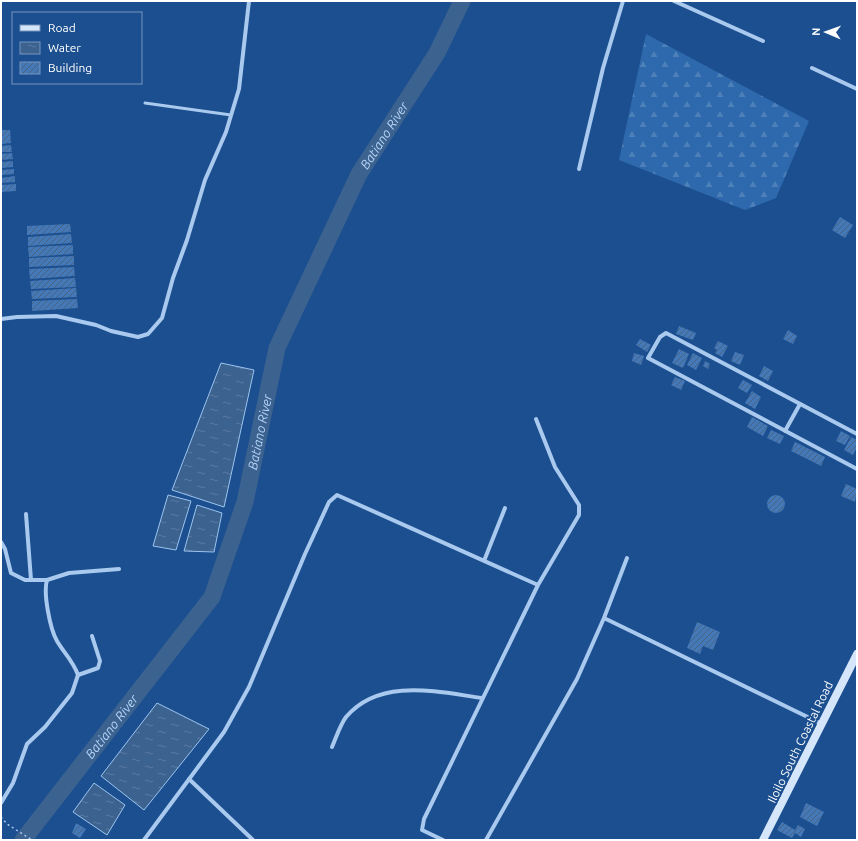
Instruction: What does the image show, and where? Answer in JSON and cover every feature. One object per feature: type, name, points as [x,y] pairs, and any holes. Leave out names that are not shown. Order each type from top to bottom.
[{"type":"street","points":[[1,319],[56,316],[96,325],[118,333],[138,337],[148,334],[162,318],[166,309],[172,278],[189,234],[203,186],[231,115],[239,89],[249,1]]},
{"type":"street","points":[[579,168],[603,68],[623,1]]},
{"type":"street","points":[[674,1],[763,41]]},
{"type":"street","points":[[812,68],[857,89]]},
{"type":"street","points":[[857,434],[666,333],[660,337],[648,358],[857,469]]},
{"type":"street","points":[[785,431],[800,404]]},
{"type":"street","points":[[443,840],[422,830],[424,819],[538,585],[579,515],[579,505],[555,467],[536,419]]},
{"type":"street","points":[[144,840],[224,732],[249,687],[305,554],[329,502],[337,495],[538,585]]},
{"type":"street","points":[[484,561],[505,508]]},
{"type":"street","points":[[26,514],[31,580]]},
{"type":"street","points":[[1,542],[5,549],[11,573],[20,578],[46,580],[69,573],[119,569]]},
{"type":"street","points":[[486,840],[577,679],[604,618],[626,558]]},
{"type":"street","points":[[1,803],[13,783],[27,744],[45,727],[72,693],[78,674],[74,665],[56,640],[48,608],[45,585],[46,580]]},
{"type":"street","points":[[604,618],[822,724]]},
{"type":"street","points":[[78,674],[98,668],[100,661],[92,636]]},
{"type":"street","name":"Iloilo South Coastal Road","points":[[763,840],[857,654]]},
{"type":"street","points":[[332,747],[346,718],[364,701],[388,693],[419,689],[482,698]]},
{"type":"street","points":[[188,779],[253,840]]},
{"type":"lane","points":[[144,103],[231,115]]},
{"type":"path","points":[[1,817],[7,824],[32,840]]},
{"type":"green space","points":[[646,34],[809,121],[776,198],[745,210],[619,160]]},
{"type":"water","points":[[221,363],[254,370],[224,507],[172,490]]},
{"type":"water","points":[[168,495],[191,501],[176,550],[153,546]]},
{"type":"water","points":[[197,505],[222,513],[214,552],[184,551]]},
{"type":"water","points":[[157,703],[209,729],[144,810],[101,776]]},
{"type":"water","points":[[94,783],[125,805],[107,835],[73,812]]},
{"type":"building","points":[[1,130],[10,130],[11,143],[1,144]]},
{"type":"building","points":[[11,145],[12,152],[1,152],[1,146]]},
{"type":"building","points":[[12,153],[13,159],[1,160],[1,154]]},
{"type":"building","points":[[13,161],[13,167],[1,168],[1,162]]},
{"type":"building","points":[[14,169],[14,174],[1,175],[1,170]]},
{"type":"building","points":[[15,176],[15,182],[1,183],[1,178]]},
{"type":"building","points":[[16,184],[16,191],[1,192],[1,185]]},
{"type":"building","points":[[840,217],[853,225],[845,238],[832,230]]},
{"type":"building","points":[[70,224],[71,232],[27,235],[27,226]]},
{"type":"building","points":[[71,234],[72,243],[28,246],[28,237]]},
{"type":"building","points":[[73,245],[73,254],[29,257],[28,247]]},
{"type":"building","points":[[74,256],[74,265],[29,267],[29,258]]},
{"type":"building","points":[[74,267],[75,276],[30,279],[29,269]]},
{"type":"building","points":[[75,278],[76,287],[31,289],[30,281]]},
{"type":"building","points":[[76,288],[77,297],[32,299],[31,291]]},
{"type":"building","points":[[77,299],[78,308],[32,311],[32,301]]},
{"type":"building","points":[[679,326],[696,333],[693,340],[676,334]]},
{"type":"building","points":[[788,330],[797,336],[793,344],[783,339]]},
{"type":"building","points":[[640,339],[651,345],[647,352],[636,345]]},
{"type":"building","points":[[718,341],[728,346],[722,357],[715,353],[717,350],[714,348]]},
{"type":"building","points":[[679,349],[689,354],[683,368],[672,363]]},
{"type":"building","points":[[735,352],[744,355],[740,365],[731,361]]},
{"type":"building","points":[[634,353],[644,356],[641,365],[632,361]]},
{"type":"building","points":[[693,353],[702,358],[696,370],[687,365]]},
{"type":"building","points":[[705,361],[710,364],[708,369],[703,366]]},
{"type":"building","points":[[764,366],[773,371],[768,381],[759,376]]},
{"type":"building","points":[[675,377],[685,381],[681,390],[671,385]]},
{"type":"building","points":[[743,380],[752,385],[747,393],[738,388]]},
{"type":"building","points":[[752,391],[761,397],[755,409],[745,403]]},
{"type":"building","points":[[752,417],[768,426],[763,436],[747,427]]},
{"type":"building","points":[[771,430],[784,436],[780,444],[767,438]]},
{"type":"building","points":[[841,431],[850,436],[845,445],[836,441]]},
{"type":"building","points":[[851,437],[857,440],[857,447],[853,455],[844,450]]},
{"type":"building","points":[[795,442],[825,457],[821,466],[791,451]]},
{"type":"building","points":[[846,484],[857,489],[855,502],[841,496]]},
{"type":"building","points":[[776,495],[782,498],[785,504],[782,510],[776,513],[770,510],[767,504],[770,498]]},
{"type":"building","points":[[697,622],[720,632],[713,650],[703,646],[700,654],[687,648]]},
{"type":"building","points":[[806,803],[824,812],[817,826],[800,817]]},
{"type":"building","points":[[782,822],[795,830],[798,825],[805,829],[801,837],[795,833],[792,838],[777,830]]},
{"type":"building","points":[[76,823],[86,829],[80,838],[72,833]]},
{"type":"waterway","name":"Batiano River","points":[[23,840],[212,597],[245,502],[277,348],[359,174],[437,53],[462,1]]}]
